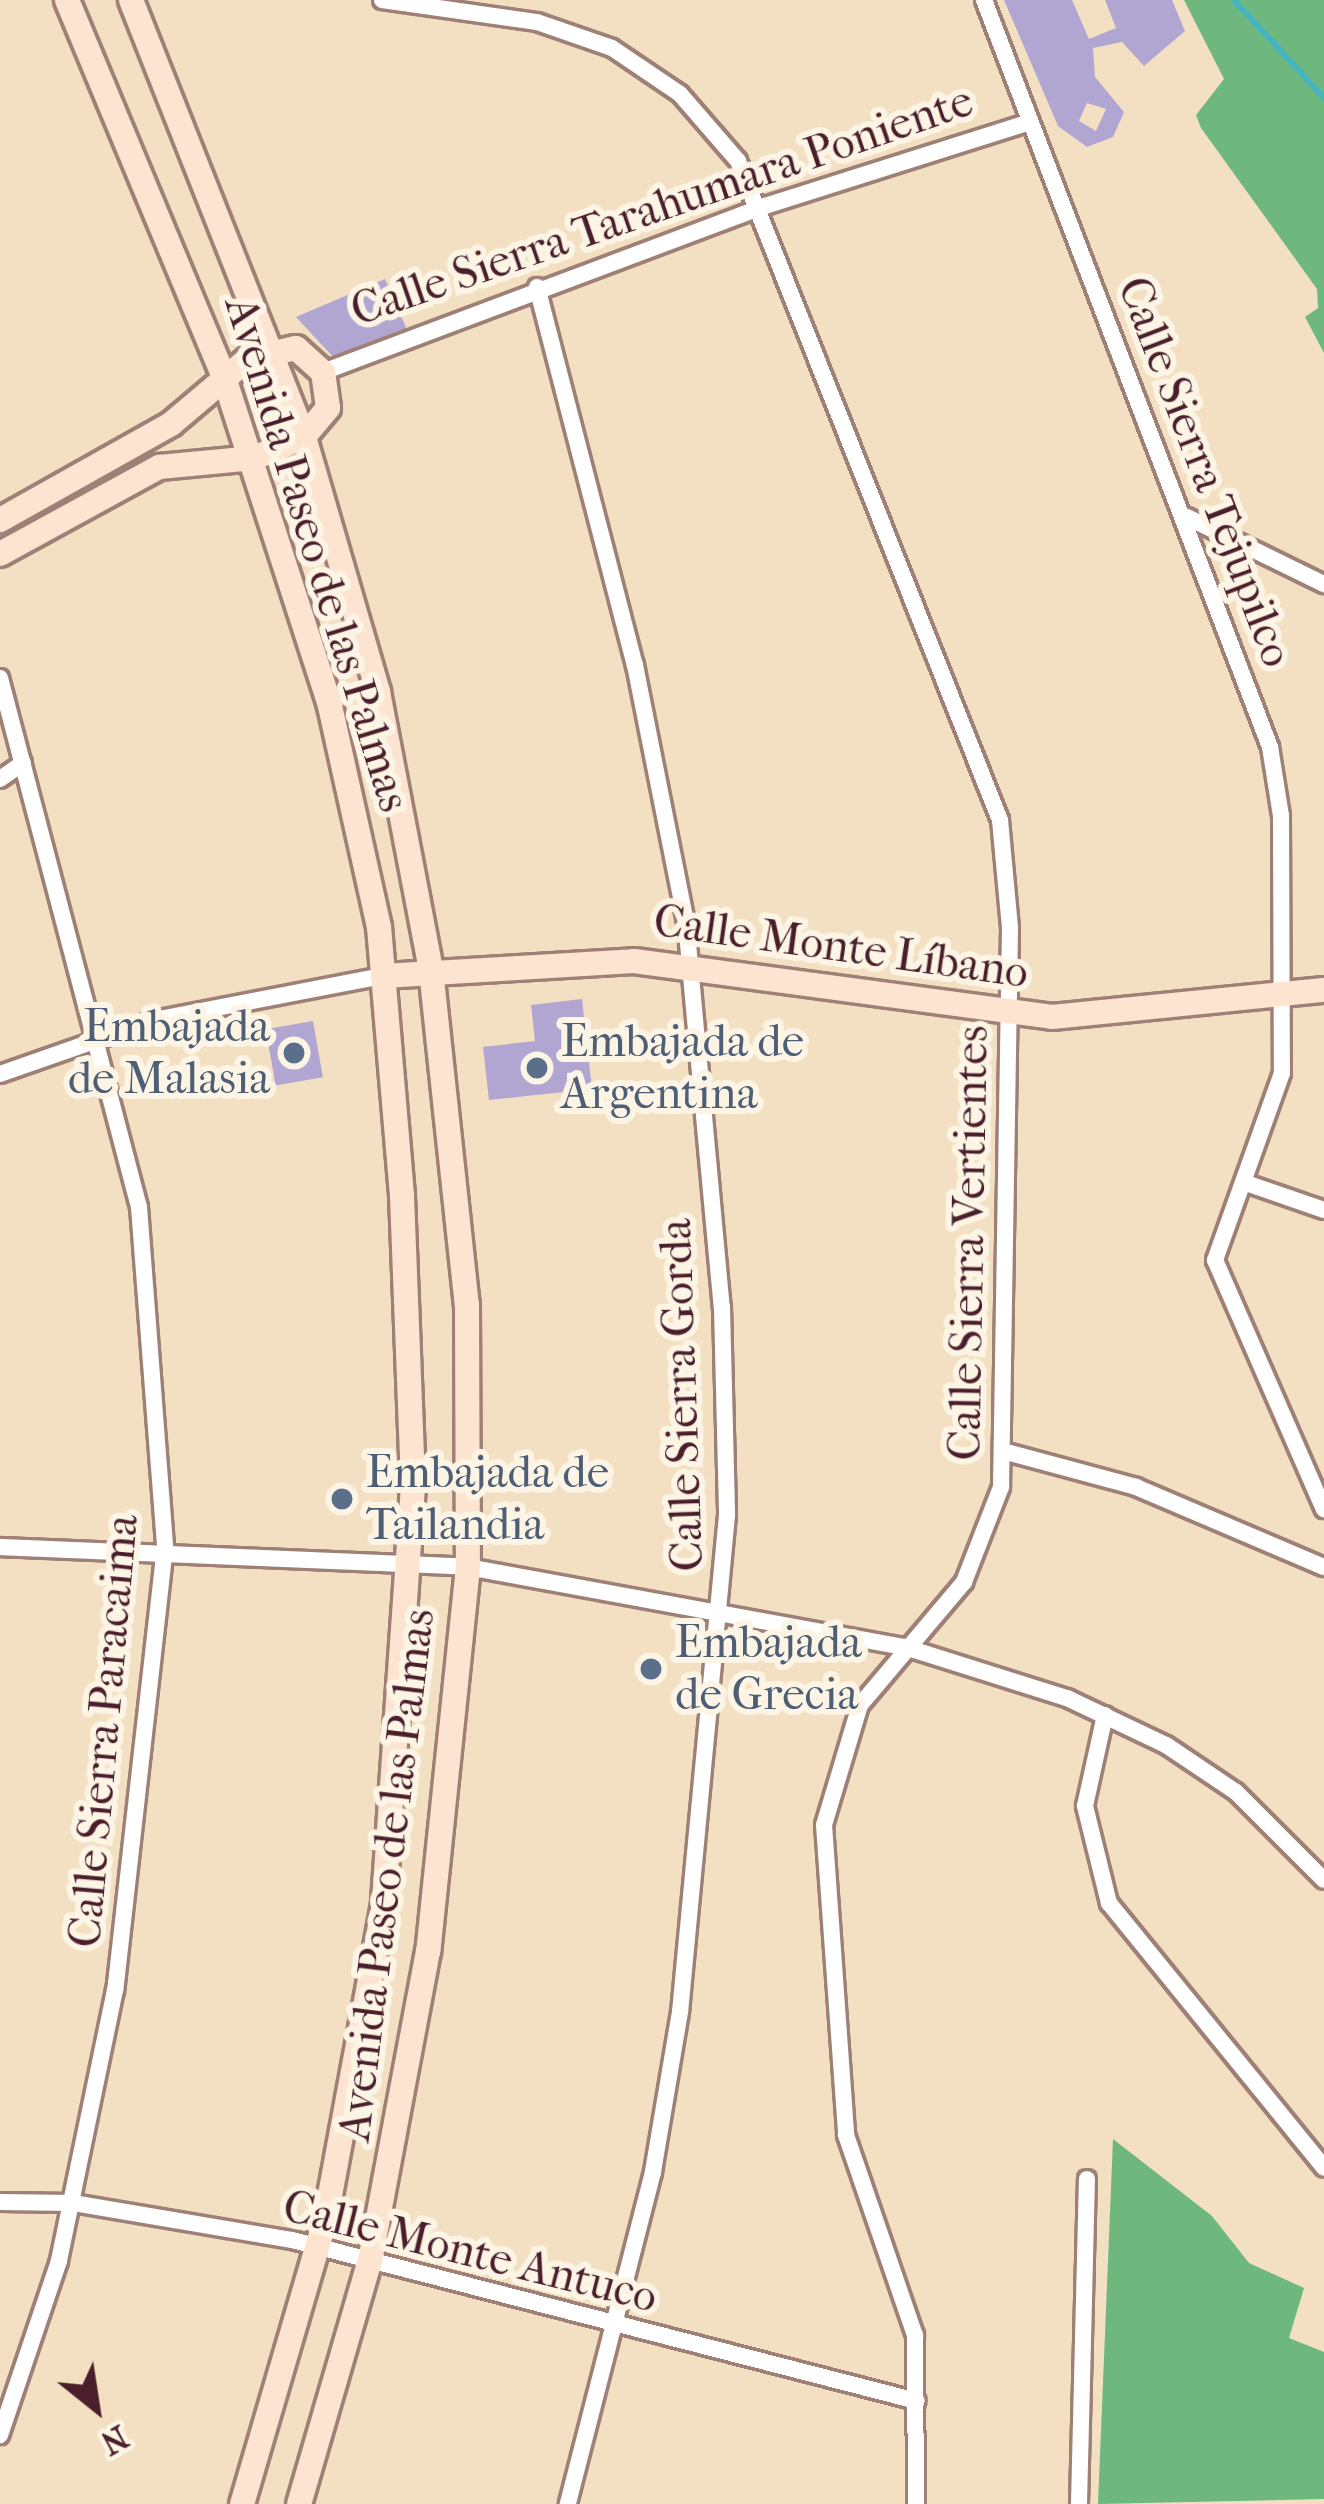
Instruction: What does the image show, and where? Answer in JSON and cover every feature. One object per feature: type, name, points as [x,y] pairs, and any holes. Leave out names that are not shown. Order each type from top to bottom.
[{"type":"main road","name":"Avenida Paseo de las Palmas","points":[[68,0],[224,374],[254,458],[351,788],[382,976],[407,1280],[409,1562],[379,1949],[319,2248],[242,2504]]},
{"type":"main road","name":"Avenida Paseo de las Palmas","points":[[131,0],[304,437],[397,770],[430,970],[467,1305],[468,1567],[428,1951],[370,2260],[299,2504]]},
{"type":"main road","points":[[0,520],[171,424],[224,374],[272,349]]},
{"type":"main road","name":"Calle Sierra Tarahumara Poniente","points":[[272,349],[296,349],[323,372],[328,408],[304,437]]},
{"type":"main road","points":[[0,554],[159,467],[254,458],[304,437]]},
{"type":"main road","name":"Calle Monte Líbano","points":[[382,976],[430,970],[692,965],[1008,1016],[1281,999],[1324,990]]},
{"type":"street","name":"Calle Sierra Vertientes","points":[[382,0],[467,8],[573,31],[652,72],[722,140],[765,206],[988,778],[1008,875],[1003,1451],[981,1554],[905,1647],[843,1738],[824,1872],[846,2135],[907,2306],[917,2401],[916,2504]]},
{"type":"street","name":"Calle Sierra Tejupilco","points":[[984,0],[1187,517],[1276,779],[1281,999],[1275,1111],[1219,1234],[1218,1285],[1324,1509]]},
{"type":"street","name":"Calle Sierra Tarahumara Poniente","points":[[323,372],[537,287],[765,206],[1030,122]]},
{"type":"street","name":"Calle Sierra Gorda","points":[[537,287],[635,665],[692,965],[722,1307],[723,1610],[692,1939],[617,2326],[568,2504]]},
{"type":"street","points":[[1187,517],[1324,584]]},
{"type":"street","name":"Calle Sierra Paracaima","points":[[0,678],[90,1041],[140,1207],[165,1547],[133,1880],[73,2203],[0,2434]]},
{"type":"street","points":[[0,779],[23,763]]},
{"type":"street","name":"Calle Monte Líbano","points":[[0,1074],[90,1041],[382,976]]},
{"type":"street","points":[[1246,1183],[1324,1210]]},
{"type":"street","points":[[1003,1451],[1136,1487],[1324,1567]]},
{"type":"street","points":[[0,1547],[165,1547],[468,1567],[723,1610],[905,1647],[1105,1715],[1236,1792],[1324,1880]]},
{"type":"street","points":[[1105,1715],[1085,1806],[1109,1903],[1324,2168]]},
{"type":"street","points":[[1079,2504],[1087,2179]]},
{"type":"street","name":"Calle Monte Antuco","points":[[0,2202],[73,2203],[319,2248],[917,2401]]},
{"type":"green space","points":[[1184,0],[1324,0],[1324,353],[1305,317],[1318,308],[1317,289],[1201,128],[1196,115],[1224,79]]},
{"type":"green space","points":[[1113,2139],[1212,2216],[1249,2263],[1304,2288],[1289,2338],[1324,2352],[1324,2499],[1098,2504]]},
{"type":"building","points":[[1004,0],[1072,0],[1089,39],[1116,28],[1105,0],[1172,0],[1185,31],[1144,66],[1122,42],[1093,48],[1095,77],[1124,112],[1113,137],[1087,147],[1058,126]],"holes":[[[1087,103],[1106,109],[1096,131],[1079,121]]]},
{"type":"building","points":[[385,279],[408,332],[336,360],[296,317]]},
{"type":"building","name":"Embajada de Argentina","points":[[582,999],[592,1089],[489,1100],[483,1047],[535,1041],[531,1005]]},
{"type":"building","name":"Embajada de Malasia","points":[[313,1021],[323,1077],[276,1085],[266,1029]]},
{"type":"waterway","points":[[1234,0],[1324,98]]},
{"type":"place","name":"Embajada de Malasia","points":[[294,1053]]},
{"type":"place","name":"Embajada de Argentina","points":[[537,1068]]},
{"type":"place","name":"Embajada de Tailandia","points":[[342,1499]]},
{"type":"place","name":"Embajada de Grecia","points":[[651,1669]]}]
